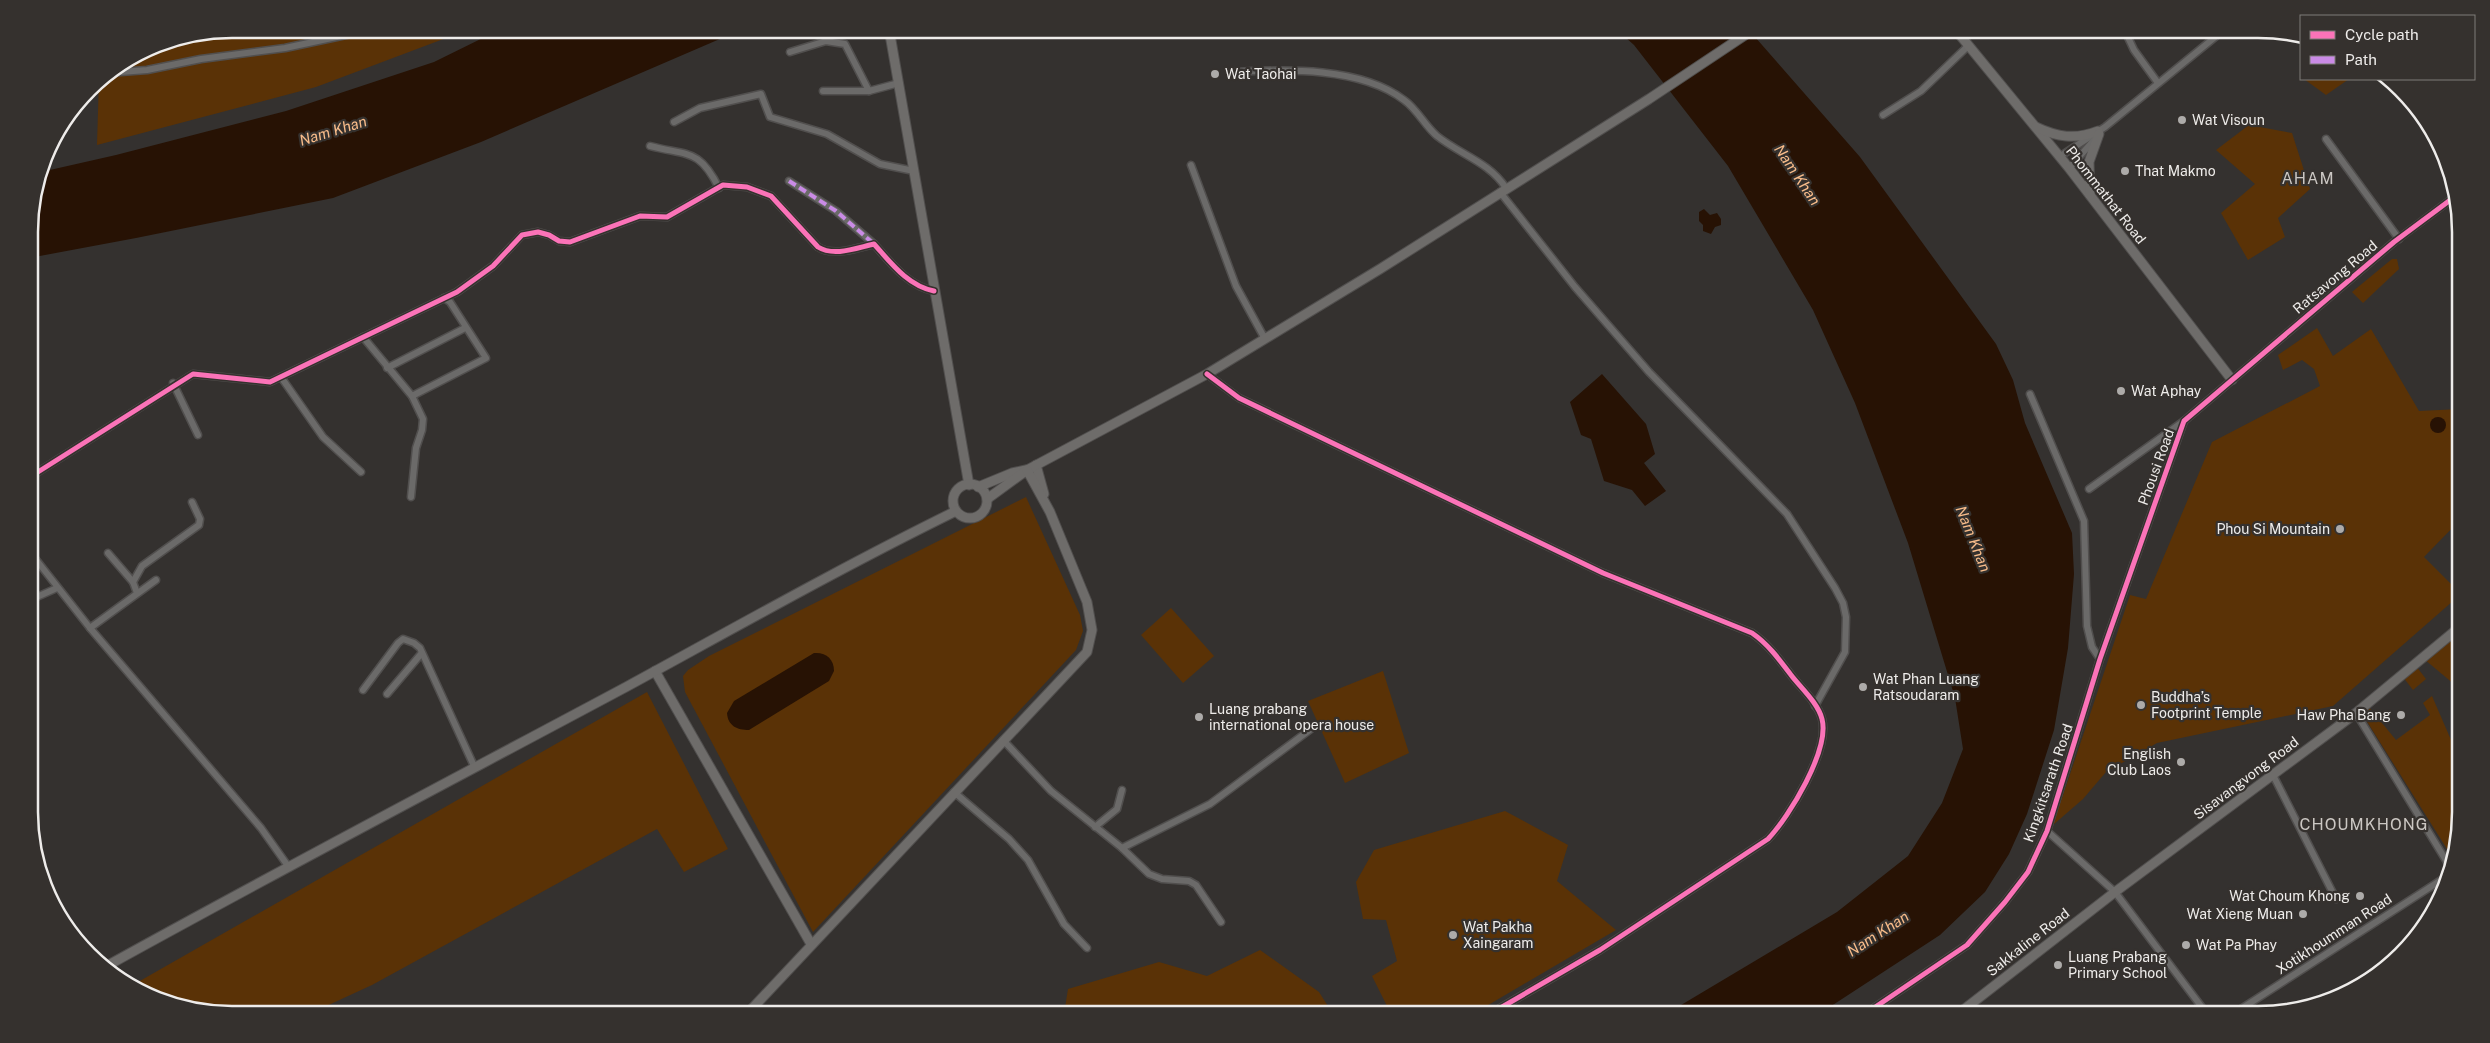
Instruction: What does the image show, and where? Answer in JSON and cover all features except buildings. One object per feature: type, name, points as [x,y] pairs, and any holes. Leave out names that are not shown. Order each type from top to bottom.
[{"type":"street","points":[[121,72],[147,70],[201,59],[285,48],[332,38]]},
{"type":"street","points":[[891,38],[934,291],[974,486],[983,491],[987,499],[985,509],[978,516],[964,517],[956,511],[953,502],[954,495],[960,488],[974,486],[1027,470]]},
{"type":"street","points":[[987,499],[1027,470],[1207,374],[1265,339],[1649,99],[1740,38]]},
{"type":"street","name":"Phommathat Road","points":[[1962,38],[2069,168],[2232,380]]},
{"type":"street","points":[[2128,38],[2134,50],[2158,83]]},
{"type":"street","points":[[2059,157],[2101,131],[2214,38]]},
{"type":"street","points":[[790,52],[826,41],[845,44],[869,91]]},
{"type":"street","points":[[1883,116],[1920,91],[1968,46]]},
{"type":"street","points":[[1234,72],[1308,70],[1386,88],[1406,100],[1437,136],[1496,174],[1503,190],[1576,287],[1649,372],[1787,514],[1835,588],[1843,603],[1846,616],[1845,652],[1816,706]]},
{"type":"street","points":[[823,91],[869,91],[899,82]]},
{"type":"street","points":[[674,122],[700,108],[761,94],[770,117],[827,134],[880,164],[914,172]]},
{"type":"street","points":[[2033,126],[2048,133],[2072,137],[2101,131]]},
{"type":"street","points":[[2069,168],[2101,131]]},
{"type":"street","points":[[2091,197],[2088,162],[2101,131]]},
{"type":"street","points":[[2326,139],[2398,239]]},
{"type":"street","points":[[650,146],[696,156],[714,177],[719,188]]},
{"type":"street","points":[[1191,165],[1236,286],[1265,339]]},
{"type":"street","points":[[789,181],[836,210],[874,244],[898,270],[920,288],[934,291]]},
{"type":"street","points":[[38,472],[192,374],[270,382],[457,292],[493,266],[522,235],[538,232],[550,235],[559,241],[570,242],[640,216],[667,217],[723,186],[747,187],[771,196],[818,247],[825,252],[839,252],[874,244]]},
{"type":"street","name":"Ratsavong Road","points":[[2232,380],[2398,239],[2450,200]]},
{"type":"street","points":[[412,396],[486,358],[450,302],[444,298]]},
{"type":"street","points":[[387,368],[465,328]]},
{"type":"street","points":[[363,337],[412,396],[423,419],[414,456],[411,497]]},
{"type":"street","points":[[1207,374],[1239,398],[1603,572],[1752,633],[1770,647],[1816,706],[1822,717],[1823,726],[1812,770],[1782,824],[1768,839],[1600,950],[1504,1006]]},
{"type":"street","points":[[281,377],[323,437],[362,472]]},
{"type":"street","name":"Phousi Road","points":[[2148,523],[2184,421],[2232,380]]},
{"type":"street","points":[[173,383],[198,435]]},
{"type":"street","points":[[2030,394],[2084,521],[2087,626],[2092,647],[2100,659]]},
{"type":"street","points":[[2088,489],[2184,421]]},
{"type":"street","points":[[754,1006],[1087,652],[1090,641],[1091,615],[1050,512],[1036,465]]},
{"type":"street","points":[[1027,470],[1050,512]]},
{"type":"street","points":[[133,582],[142,566],[199,525],[200,519],[192,502]]},
{"type":"street","points":[[111,964],[474,766],[797,593],[956,511]]},
{"type":"street","name":"Kingkitsarath Road","points":[[1877,1006],[1967,945],[2005,902],[2028,872],[2047,831],[2100,659],[2148,523]]},
{"type":"street","points":[[108,553],[133,582],[137,593]]},
{"type":"street","points":[[38,563],[90,628],[261,828],[288,866]]},
{"type":"street","points":[[90,628],[156,580]]},
{"type":"street","points":[[38,596],[57,588]]},
{"type":"street","name":"Sisavangvong Road","points":[[2115,892],[2356,713],[2452,633]]},
{"type":"street","points":[[364,690],[403,639],[418,646],[474,766]]},
{"type":"street","points":[[387,694],[421,654]]},
{"type":"street","points":[[654,671],[811,944]]},
{"type":"street","points":[[2356,713],[2446,861]]},
{"type":"street","points":[[1122,848],[1210,804],[1316,726]]},
{"type":"street","points":[[1003,740],[1051,791],[1122,848],[1149,874],[1162,880],[1189,882],[1196,885],[1221,922]]},
{"type":"street","points":[[2273,775],[2336,899]]},
{"type":"street","points":[[1095,827],[1117,809],[1122,790]]},
{"type":"street","points":[[954,792],[1009,839],[1028,860],[1064,924],[1087,948]]},
{"type":"street","points":[[2047,831],[2115,892],[2201,1006]]},
{"type":"street","name":"Xotikhoumman Road","points":[[2245,1006],[2440,881]]},
{"type":"street","name":"Sakkaline Road","points":[[1968,1006],[2115,892]]},
{"type":"shaded area","points":[[218,38],[446,38],[316,87],[97,145],[99,90],[134,63],[157,52],[181,44]]},
{"type":"shaded area","points":[[2305,80],[2348,80],[2326,95]]},
{"type":"shaded area","points":[[2249,125],[2292,133],[2310,189],[2278,218],[2285,237],[2248,260],[2221,213],[2255,184],[2216,150]]},
{"type":"shaded area","points":[[2392,259],[2397,259],[2399,269],[2363,303],[2352,292]]},
{"type":"shaded area","points":[[2317,328],[2333,356],[2371,329],[2419,411],[2452,409],[2452,528],[2424,557],[2452,585],[2452,602],[2333,706],[2157,743],[2106,772],[2083,799],[2053,825],[2130,595],[2146,599],[2212,442],[2320,386],[2314,369],[2302,360],[2283,370],[2278,355]]},
{"type":"shaded area","points":[[1026,497],[1080,615],[1083,631],[1076,650],[813,932],[685,692],[683,676],[688,670],[709,656]]},
{"type":"shaded area","points":[[1171,608],[1214,656],[1183,683],[1141,635]]},
{"type":"shaded area","points":[[2452,636],[2452,682],[2424,659]]},
{"type":"shaded area","points":[[2416,666],[2426,679],[2413,690],[2403,677]]},
{"type":"shaded area","points":[[1383,671],[1409,753],[1345,783],[1308,701]]},
{"type":"shaded area","points":[[647,692],[728,849],[684,872],[657,829],[372,985],[326,1006],[231,1006],[206,1004],[181,999],[138,982]]},
{"type":"shaded area","points":[[2432,696],[2452,742],[2452,825],[2449,852],[2361,712],[2368,706],[2396,740],[2430,715],[2423,703]]},
{"type":"shaded area","points":[[1505,811],[1568,845],[1557,881],[1616,930],[1487,1006],[1387,1006],[1372,976],[1397,961],[1386,920],[1363,919],[1356,882],[1374,850]]},
{"type":"shaded area","points":[[1260,950],[1319,992],[1328,1006],[1065,1006],[1068,989],[1159,962],[1207,976]]},
{"type":"water","name":"Nam Khan","points":[[483,38],[722,38],[481,142],[333,198],[38,256],[39,206],[47,171],[116,155],[286,111],[434,62]]},
{"type":"water","name":"Nam Khan","points":[[1626,38],[1756,38],[1860,157],[1996,344],[2013,380],[2025,423],[2072,533],[2074,574],[2068,648],[2054,730],[2027,814],[2009,854],[1985,892],[1940,935],[1831,1006],[1679,1006],[1837,912],[1908,856],[1942,803],[1963,749],[1955,698],[1908,543],[1855,403],[1813,310],[1728,166],[1634,45]]},
{"type":"water","points":[[1704,209],[1710,215],[1717,213],[1721,219],[1721,225],[1715,227],[1711,234],[1703,231],[1703,225],[1699,221],[1699,212]]},
{"type":"water","points":[[1602,374],[1646,424],[1655,454],[1644,463],[1666,491],[1645,506],[1632,490],[1604,481],[1591,439],[1581,435],[1570,402]]},
{"type":"water","points":[[2435,417],[2441,417],[2446,422],[2444,431],[2435,433],[2430,428],[2430,422]]},
{"type":"water","points":[[814,653],[826,655],[833,663],[834,671],[829,681],[749,730],[737,728],[731,724],[727,713],[734,701]]},
{"type":"marked path","points":[[789,181],[836,211],[874,244]]},
{"type":"cycle path","points":[[38,472],[193,374],[270,382],[457,292],[493,266],[522,235],[538,232],[549,235],[559,241],[570,242],[640,216],[667,217],[723,185],[747,187],[771,196],[818,247],[824,250],[838,252],[874,244],[908,279],[934,291]]},
{"type":"cycle path","points":[[1877,1006],[1967,945],[2005,902],[2028,872],[2047,831],[2100,659],[2184,421],[2394,242],[2450,200]]},
{"type":"cycle path","points":[[1207,374],[1239,398],[1603,573],[1752,633],[1773,652],[1813,701],[1820,713],[1823,732],[1814,765],[1796,800],[1768,839],[1600,950],[1504,1006]]},
{"type":"place","name":"Wat Taohai","points":[[1215,74]]},
{"type":"place","name":"Wat Visoun","points":[[2182,120]]},
{"type":"place","name":"That Makmo","points":[[2125,171]]},
{"type":"place","name":"Wat Aphay","points":[[2121,391]]},
{"type":"place","name":"Phou Si Mountain","points":[[2340,529]]},
{"type":"place","name":"Wat Phan Luang Ratsoudaram","points":[[1863,687]]},
{"type":"place","name":"Buddha’s Footprint Temple","points":[[2141,705]]},
{"type":"place","name":"Haw Pha Bang","points":[[2401,715]]},
{"type":"place","name":"Luang prabang international opera house","points":[[1199,717]]},
{"type":"place","name":"English Club Laos","points":[[2181,762]]},
{"type":"place","name":"Wat Choum Khong","points":[[2360,896]]},
{"type":"place","name":"Wat Xieng Muan","points":[[2303,914]]},
{"type":"place","name":"Wat Pakha Xaingaram","points":[[1453,935]]},
{"type":"place","name":"Wat Pa Phay","points":[[2186,945]]},
{"type":"place","name":"Luang Prabang Primary School","points":[[2058,965]]},
{"type":"district","name":"AHAM","points":[[2308,178]]},
{"type":"district","name":"CHOUMKHONG","points":[[2364,824]]}]
